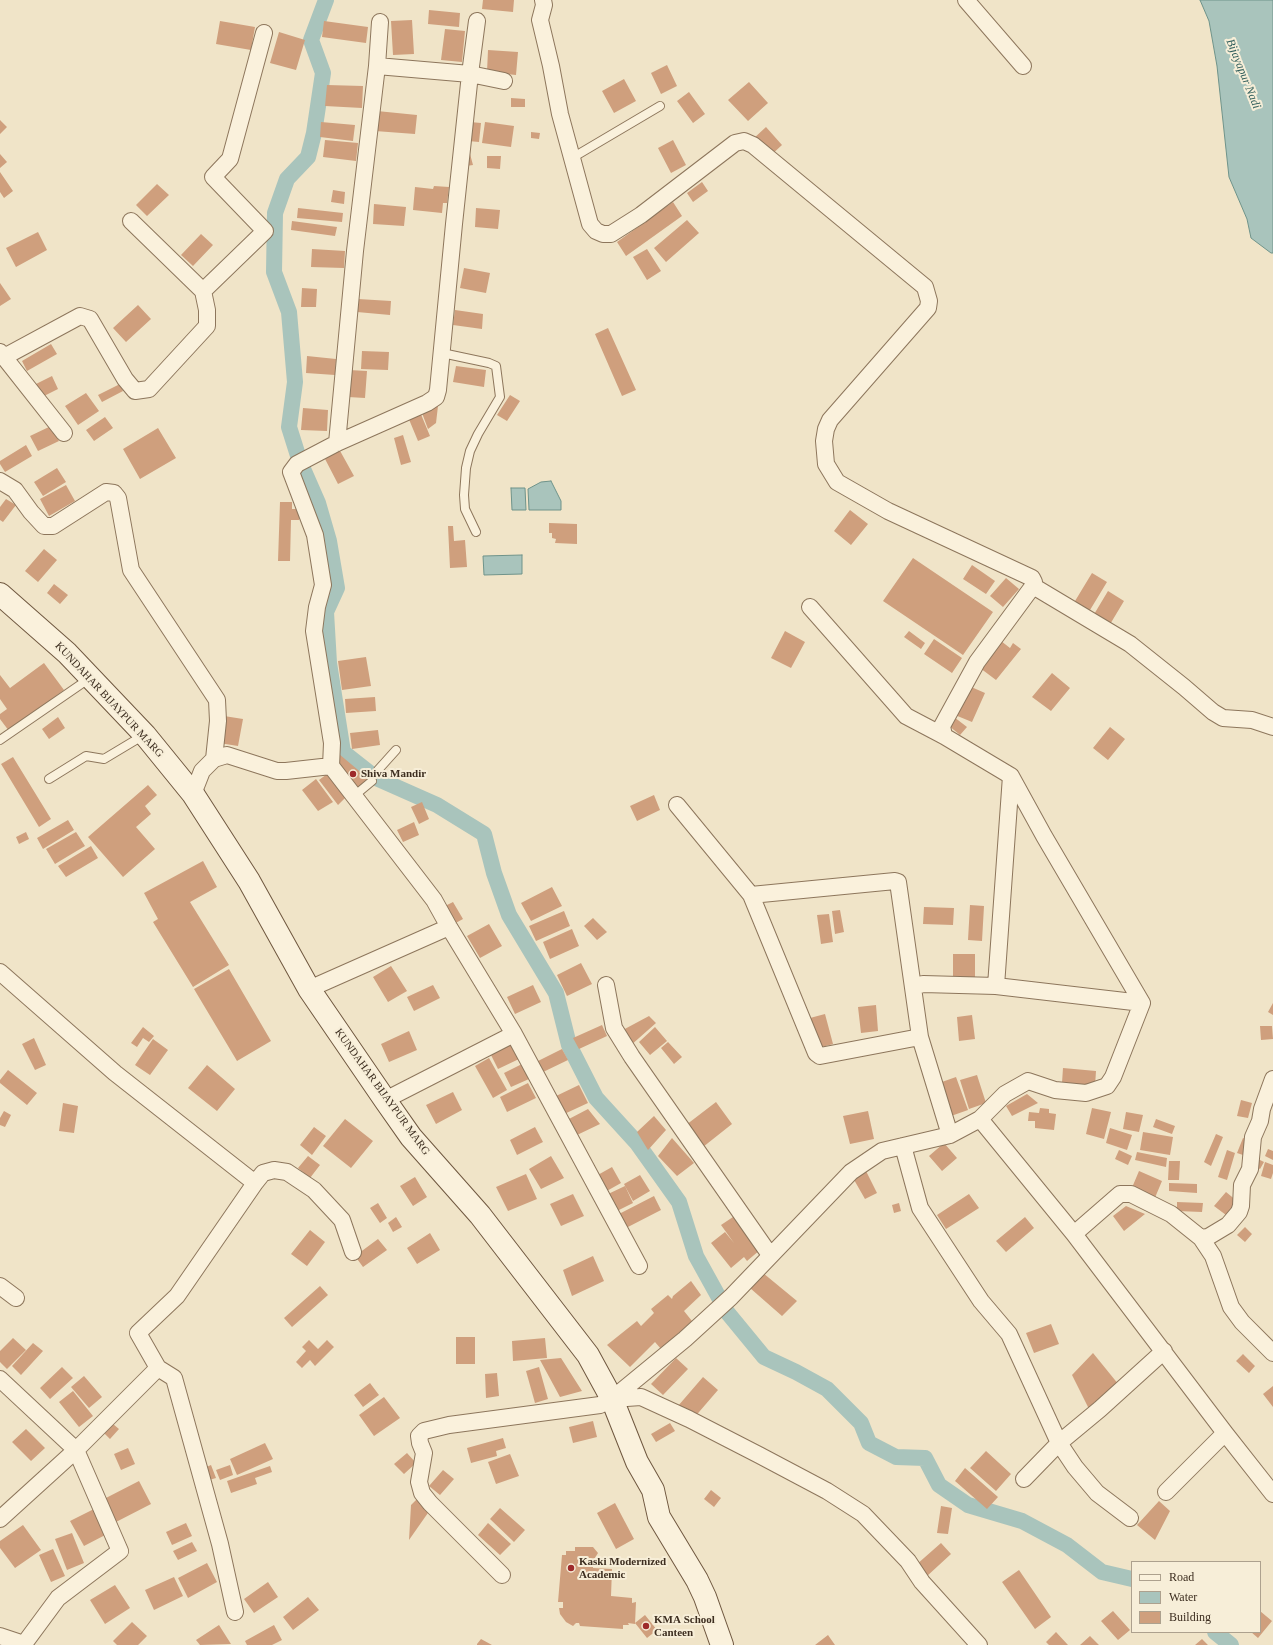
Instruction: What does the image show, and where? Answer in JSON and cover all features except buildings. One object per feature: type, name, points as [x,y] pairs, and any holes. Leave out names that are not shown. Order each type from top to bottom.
[{"type":"main road","name":"KUNDAHAR BIJAYPUR MARG","points":[[0,594],[67,653],[145,735],[193,794],[249,881],[309,990],[411,1137],[480,1215],[588,1355],[612,1399],[637,1462],[653,1490],[659,1517],[697,1580],[705,1597],[722,1645]]},
{"type":"street","points":[[543,0],[544,4],[540,20],[560,114],[590,224],[596,231],[603,234],[611,234],[640,215],[735,144],[744,141],[753,145],[925,287],[928,308],[830,420],[826,429],[824,441],[826,464],[837,482],[888,511],[1032,578],[1034,582],[1033,586],[977,662],[942,726],[944,736]]},
{"type":"street","points":[[966,0],[1023,66]]},
{"type":"street","points":[[477,21],[470,74],[438,390],[436,396],[427,403],[337,443],[313,457],[297,464],[291,472],[315,536],[323,585],[316,607],[314,631],[332,743],[331,766],[434,900],[514,1034],[639,1266]]},
{"type":"street","points":[[337,443],[355,251],[377,66],[380,22]]},
{"type":"street","points":[[203,291],[265,230],[213,177],[230,159],[264,33]]},
{"type":"street","points":[[377,66],[470,74],[504,81]]},
{"type":"street","points":[[64,433],[2,354],[80,316],[90,319],[125,379],[135,391],[149,389],[206,326],[207,310],[203,291],[131,221]]},
{"type":"street","points":[[0,481],[15,490],[31,512],[44,526],[53,526],[106,492],[114,493],[118,498],[131,570],[217,700],[218,722],[214,759]]},
{"type":"street","points":[[1033,586],[1130,644],[1213,712],[1223,718],[1252,720],[1273,727]]},
{"type":"street","points":[[810,607],[906,716],[944,736],[1011,776],[1044,836],[1142,1003]]},
{"type":"street","points":[[193,794],[202,771],[214,759],[227,754],[282,771],[331,766]]},
{"type":"street","points":[[996,986],[1011,776]]},
{"type":"street","points":[[677,805],[751,895],[816,1053],[820,1056],[920,1037]]},
{"type":"street","points":[[751,895],[895,881],[898,882],[920,1037],[950,1134]]},
{"type":"street","points":[[309,990],[449,927]]},
{"type":"street","points":[[0,972],[115,1073],[255,1182]]},
{"type":"street","points":[[913,987],[923,984],[996,986],[1142,1003]]},
{"type":"street","points":[[606,986],[614,1028],[632,1057],[770,1255]]},
{"type":"street","points":[[502,1575],[430,1503],[422,1493],[419,1482],[424,1453],[419,1436],[424,1431],[449,1425],[600,1406],[612,1399],[685,1339],[731,1297],[851,1172],[882,1151],[950,1134],[980,1119],[1005,1094],[1028,1081],[1055,1090],[1086,1093],[1107,1086],[1113,1078],[1142,1003]]},
{"type":"street","points":[[385,1100],[514,1034]]},
{"type":"street","points":[[1201,1238],[1208,1237],[1228,1225],[1239,1212],[1241,1206],[1242,1185],[1250,1169],[1253,1137],[1260,1121],[1262,1109],[1273,1079]]},
{"type":"street","points":[[980,1119],[1074,1234],[1164,1351],[1225,1434],[1273,1494]]},
{"type":"street","points":[[903,1146],[920,1208],[981,1301],[1010,1334],[1059,1443],[1076,1468],[1097,1493],[1130,1518]]},
{"type":"street","points":[[235,1612],[220,1544],[174,1378],[158,1368],[138,1333],[177,1296],[255,1182],[263,1173],[274,1170],[287,1172],[314,1190],[342,1220],[353,1252]]},
{"type":"street","points":[[1074,1234],[1120,1194],[1131,1194],[1171,1214],[1201,1238],[1213,1256],[1231,1307],[1242,1322],[1273,1353]]},
{"type":"street","points":[[0,1286],[16,1298]]},
{"type":"street","points":[[1024,1479],[1059,1443],[1100,1409],[1164,1351]]},
{"type":"street","points":[[0,1519],[76,1450],[158,1368]]},
{"type":"street","points":[[0,1379],[76,1450],[120,1551],[58,1598],[25,1644],[0,1636]]},
{"type":"street","points":[[612,1399],[640,1397],[689,1419],[759,1455],[863,1514],[908,1561],[922,1582],[979,1645]]},
{"type":"street","points":[[1166,1492],[1225,1434]]},
{"type":"lane","points":[[572,158],[660,106]]},
{"type":"lane","points":[[442,352],[489,362],[496,366],[500,387],[500,397],[478,434],[470,451],[466,468],[464,495],[465,509],[476,532]]},
{"type":"lane","points":[[0,740],[90,678]]},
{"type":"lane","points":[[49,779],[86,756],[104,759],[145,735]]},
{"type":"lane","points":[[378,770],[396,750]]},
{"type":"lane","points":[[354,796],[372,781]]},
{"type":"water","name":"Bijayapur Nadi","points":[[1200,0],[1273,0],[1273,253],[1251,238],[1247,219],[1229,177],[1217,66],[1209,21]]},
{"type":"water","points":[[551,481],[561,501],[561,510],[529,510],[528,489],[541,482]]},
{"type":"water","points":[[511,488],[525,488],[526,510],[512,510]]},
{"type":"water","points":[[522,555],[522,574],[484,575],[483,556]]},
{"type":"waterway","points":[[326,0],[311,40],[323,73],[314,133],[308,157],[287,179],[275,213],[274,272],[289,312],[295,382],[289,427],[300,462],[318,503],[329,541],[337,588],[326,612],[329,663],[343,752],[376,778],[437,805],[484,834],[494,873],[509,915],[556,993],[569,1045],[596,1098],[637,1143],[679,1202],[696,1256],[727,1312],[764,1357],[827,1389],[861,1423],[869,1443],[896,1457],[925,1458],[939,1485],[968,1505],[1022,1521],[1067,1545],[1102,1572],[1131,1579]]},
{"type":"waterway","points":[[1216,1633],[1231,1645]]},
{"type":"place","name":"Shiva Mandir","points":[[353,774]]},
{"type":"place","name":"Kaski Modernized Academic","points":[[571,1568]]},
{"type":"place","name":"KMA School Canteen","points":[[646,1626]]}]
